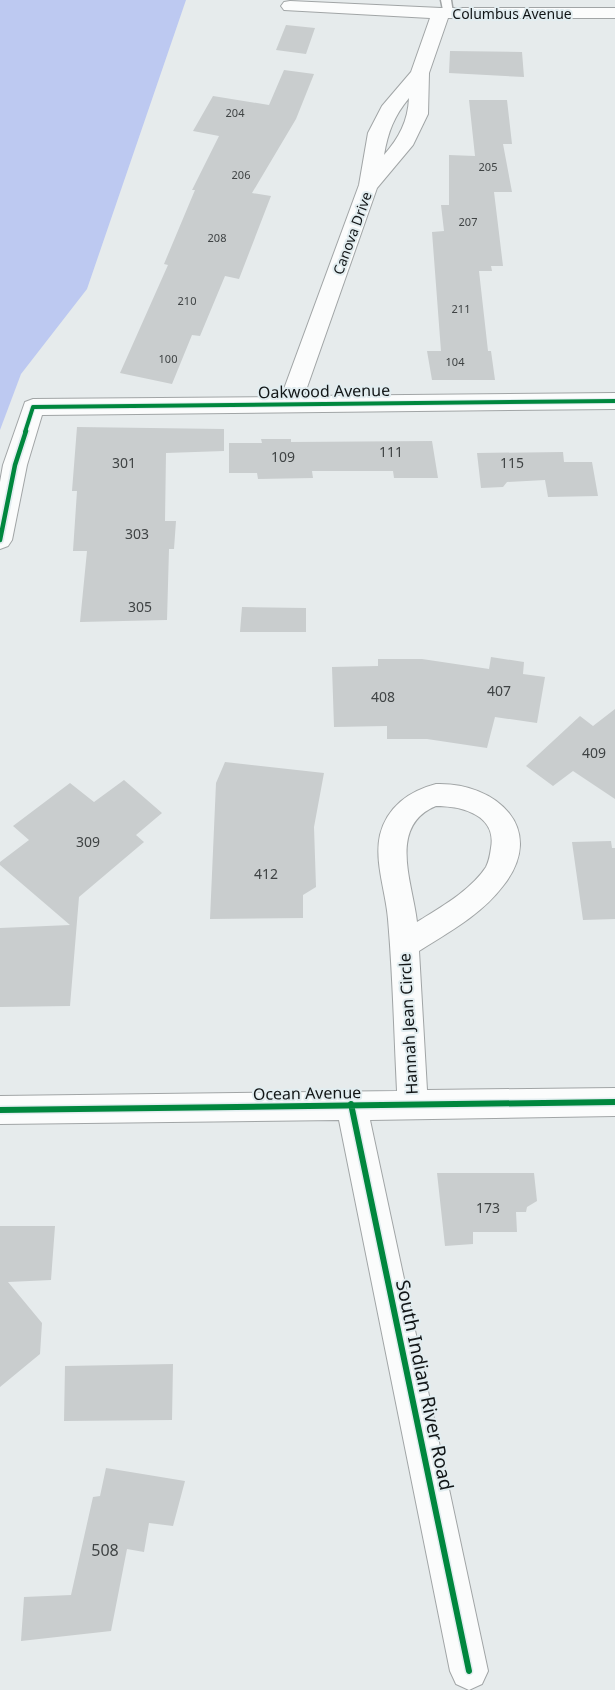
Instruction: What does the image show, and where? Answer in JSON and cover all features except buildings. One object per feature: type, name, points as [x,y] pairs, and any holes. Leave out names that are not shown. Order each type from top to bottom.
[{"type":"street","name":"Columbus Avenue","points":[[290,6],[410,6],[615,13]]},
{"type":"street","name":"Canova Drive","points":[[290,404],[368,187],[403,145],[418,114],[420,73],[445,8]]},
{"type":"street","points":[[368,187],[378,133],[389,110],[420,73]]},
{"type":"street","name":"Oakwood Avenue","points":[[0,540],[15,465],[33,407],[615,401]]},
{"type":"street","name":"Hannah Jean Circle","points":[[404,945],[470,903],[501,867],[506,853],[505,837],[500,819],[485,804],[462,796],[439,794],[419,802],[403,816],[394,835],[394,864],[404,945],[413,1103]]},
{"type":"street","name":"Ocean Avenue","points":[[0,1110],[413,1103],[615,1102]]},
{"type":"street","name":"South Indian River Road","points":[[351,1104],[469,1671]]},
{"type":"water","points":[[0,0],[186,0],[87,289],[21,374],[0,430]]},
{"type":"cycle path","points":[[0,540],[15,465],[33,407],[615,401]]},
{"type":"cycle path","points":[[0,1110],[615,1102]]},
{"type":"cycle path","points":[[351,1104],[469,1671]]}]
